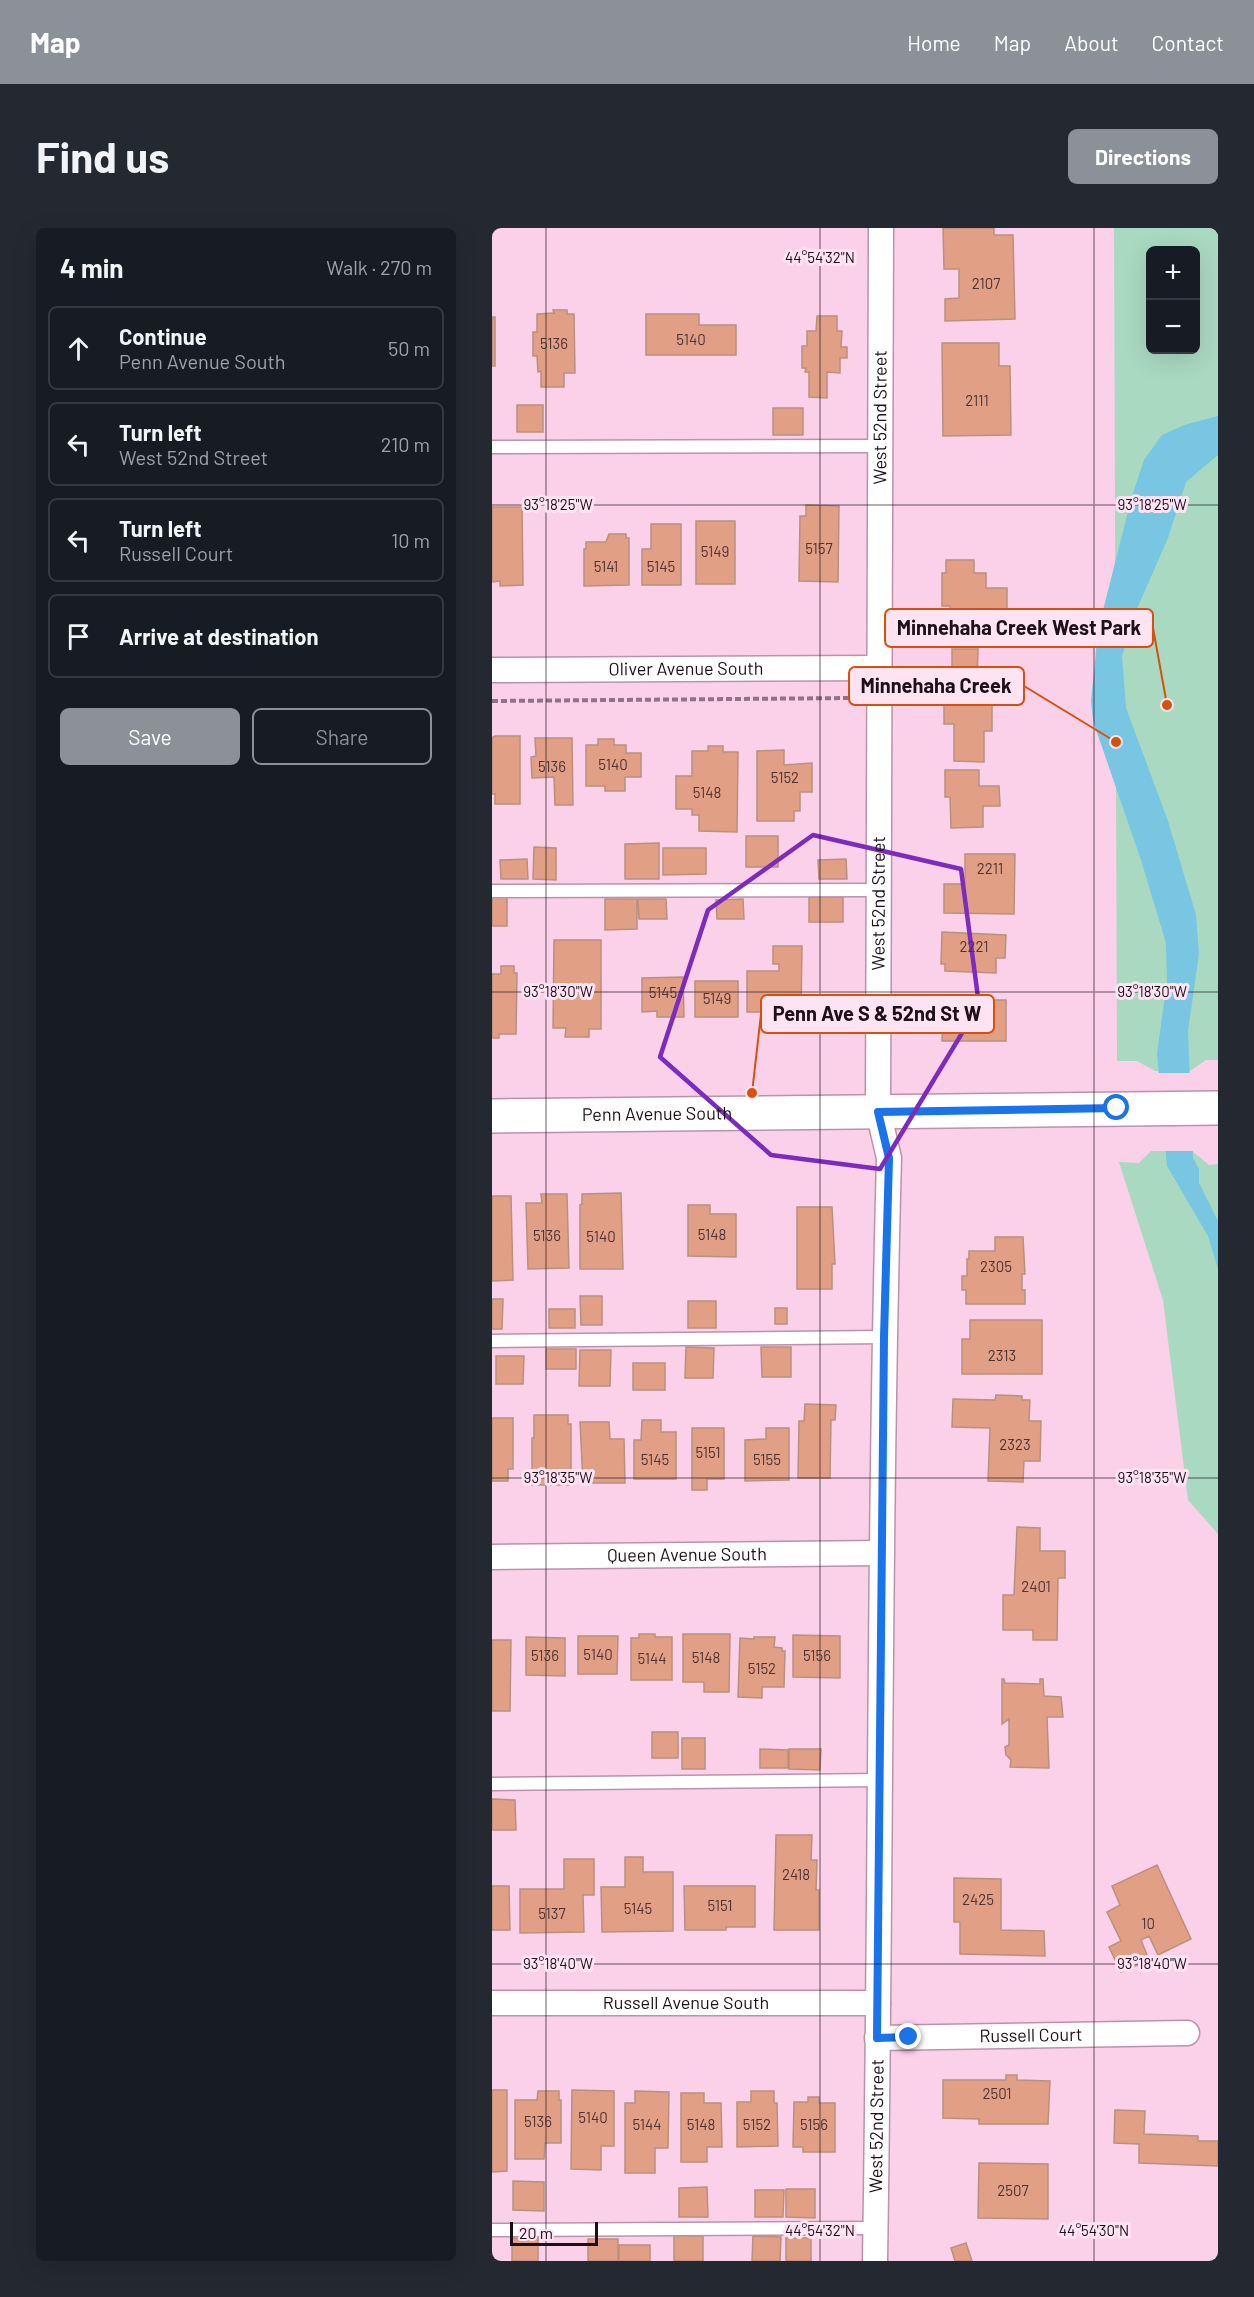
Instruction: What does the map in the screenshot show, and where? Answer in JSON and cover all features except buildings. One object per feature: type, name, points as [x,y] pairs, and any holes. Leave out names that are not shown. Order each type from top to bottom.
[{"type":"main road","name":"Penn Avenue South","points":[[492,1116],[1218,1108]]},
{"type":"street","name":"West 52nd Street","points":[[875,2261],[881,1780],[881,1553],[889,1158],[878,1112],[881,228]]},
{"type":"street","name":"Oliver Avenue South","points":[[492,670],[879,668]]},
{"type":"street","name":"Queen Avenue South","points":[[492,1557],[881,1553]]},
{"type":"street","name":"Russell Avenue South","points":[[492,2003],[878,2003]]},
{"type":"street","name":"Russell Court","points":[[877,2038],[1187,2033]]},
{"type":"lane","points":[[492,447],[880,446]]},
{"type":"lane","points":[[492,891],[879,890]]},
{"type":"lane","points":[[492,1341],[884,1337]]},
{"type":"lane","points":[[492,1784],[881,1780]]},
{"type":"lane","points":[[492,2230],[875,2228]]},
{"type":"path","points":[[492,701],[854,698]]},
{"type":"highlighted area","points":[[813,835],[961,869],[979,1005],[880,1169],[771,1155],[660,1057],[708,910]]},
{"type":"green space","points":[[1114,228],[1218,228],[1218,1060],[1206,1060],[1190,1071],[1155,1071],[1137,1061],[1117,1061]]},
{"type":"green space","points":[[1151,1151],[1192,1151],[1209,1165],[1218,1164],[1218,1534],[1188,1500],[1163,1300],[1119,1162],[1139,1163]]},
{"type":"water","points":[[1218,416],[1218,455],[1186,482],[1168,538],[1136,611],[1122,656],[1126,708],[1168,821],[1196,915],[1199,954],[1188,1031],[1193,1158],[1199,1169],[1199,1183],[1218,1221],[1218,1269],[1208,1236],[1167,1166],[1157,1053],[1167,982],[1166,943],[1141,860],[1093,721],[1091,701],[1098,630],[1132,496],[1144,460],[1162,435],[1184,425]]},
{"type":"pier","points":[[1156,1073],[1193,1073],[1196,1151],[1162,1151]]},
{"type":"place","name":"Minnehaha Creek West Park","points":[[1167,705]]},
{"type":"place","name":"Minnehaha Creek","points":[[1116,742]]},
{"type":"place","name":"Penn Ave S & 52nd St W","points":[[752,1093]]},
{"type":"route","points":[[909,2037],[877,2038],[881,1780],[881,1553],[889,1158],[878,1112],[1117,1108]]}]
